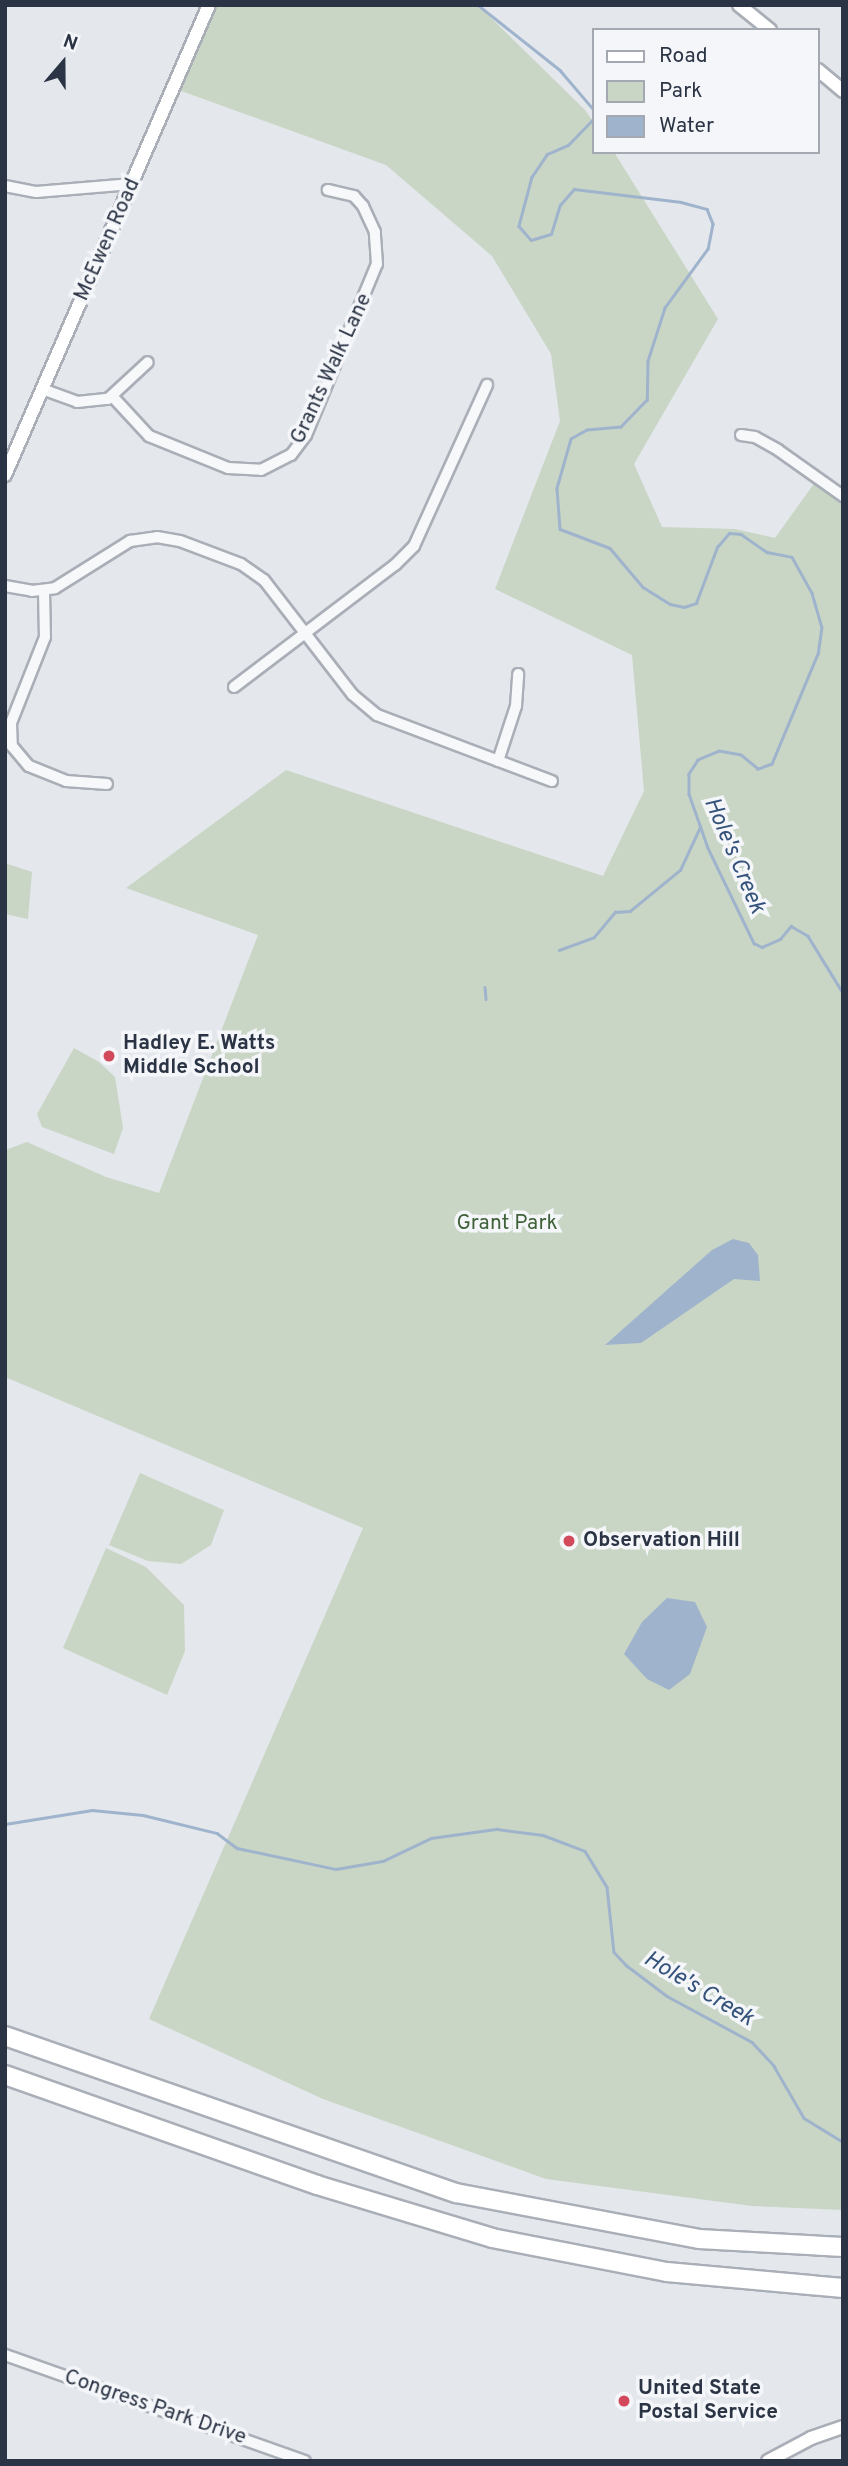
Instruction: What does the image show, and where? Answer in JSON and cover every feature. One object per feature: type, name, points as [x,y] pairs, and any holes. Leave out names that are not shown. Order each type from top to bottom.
[{"type":"highway","points":[[5,2036],[456,2193],[699,2239],[843,2247]]},
{"type":"highway","points":[[5,2075],[342,2193],[492,2238],[667,2272],[843,2288]]},
{"type":"street","name":"McEwen Road","points":[[5,474],[209,5]]},
{"type":"street","points":[[739,5],[768,28]]},
{"type":"street","points":[[820,72],[843,90]]},
{"type":"street","points":[[5,186],[36,192],[132,184]]},
{"type":"street","name":"Grants Walk Lane","points":[[113,397],[149,436],[228,468],[261,470],[291,455],[306,435],[377,264],[377,240],[363,206],[354,196],[328,190]]},
{"type":"street","points":[[42,389],[77,402],[113,397],[148,362]]},
{"type":"street","points":[[234,687],[306,634],[414,546],[487,385]]},
{"type":"street","points":[[741,435],[755,437],[778,450],[843,496]]},
{"type":"street","points":[[5,586],[44,591],[70,581],[119,546],[142,538],[169,538],[256,573],[353,695],[377,715],[552,781]]},
{"type":"street","points":[[44,591],[45,637],[10,723],[12,746],[29,766],[66,781],[107,784]]},
{"type":"street","points":[[498,761],[516,706],[519,674]]},
{"type":"street","name":"Congress Park Drive","points":[[5,2355],[304,2461]]},
{"type":"street","points":[[768,2461],[811,2438],[843,2427]]},
{"type":"green space","name":"Grant Park","points":[[209,5],[478,5],[585,110],[592,120],[592,154],[615,154],[718,319],[634,464],[662,527],[735,529],[775,538],[818,478],[843,496],[843,2210],[752,2206],[546,2179],[323,2099],[149,2019],[363,1528],[5,1377],[5,1150],[27,1142],[106,1177],[159,1193],[258,935],[126,888],[286,770],[603,876],[644,791],[632,655],[495,589],[560,421],[551,354],[492,256],[386,165],[173,88]]},
{"type":"green space","points":[[5,863],[32,872],[28,919],[5,914]]},
{"type":"green space","points":[[74,1048],[99,1062],[115,1077],[123,1128],[114,1154],[42,1127],[37,1114]]},
{"type":"green space","points":[[140,1473],[224,1510],[211,1545],[181,1564],[148,1561],[109,1545]]},
{"type":"green space","points":[[106,1548],[146,1567],[184,1605],[185,1651],[167,1695],[63,1648]]},
{"type":"water","points":[[733,1239],[749,1243],[758,1255],[760,1281],[734,1279],[641,1343],[605,1345],[712,1250]]},
{"type":"water","points":[[667,1598],[695,1602],[707,1627],[690,1674],[669,1690],[647,1679],[624,1654],[642,1622]]},
{"type":"waterway","name":"Hole's Creek","points":[[478,5],[560,70],[592,108]]},
{"type":"waterway","name":"Hole's Creek","points":[[592,121],[569,145],[547,155],[532,177],[519,226],[531,240],[551,234],[560,205],[574,189],[681,202],[707,209],[713,224],[708,249],[665,308],[648,361],[647,400],[621,427],[587,430],[571,439],[557,488],[560,529],[610,548],[643,587],[670,604],[684,607],[696,603],[717,547],[729,533],[741,534],[767,552],[792,557],[812,593],[822,627],[818,654],[772,764],[758,769],[741,755],[719,751],[698,760],[689,774],[689,794],[708,848],[754,943],[762,947],[780,939],[791,926],[808,936],[843,993]]},
{"type":"waterway","points":[[559,950],[594,937],[615,912],[630,911],[680,870],[700,827]]},
{"type":"waterway","points":[[485,987],[486,999]]},
{"type":"waterway","name":"Hole's Creek","points":[[5,1824],[92,1810],[143,1815],[217,1833],[237,1848],[336,1869],[383,1861],[431,1838],[497,1829],[543,1835],[585,1851],[607,1887],[614,1952],[626,1965],[667,1996],[752,2042],[774,2066],[804,2118],[843,2142]]},
{"type":"place","name":"Hadley E. Watts Middle School","points":[[109,1056]]},
{"type":"place","name":"Observation Hill","points":[[569,1541]]},
{"type":"place","name":"United State Postal Service","points":[[624,2401]]}]
